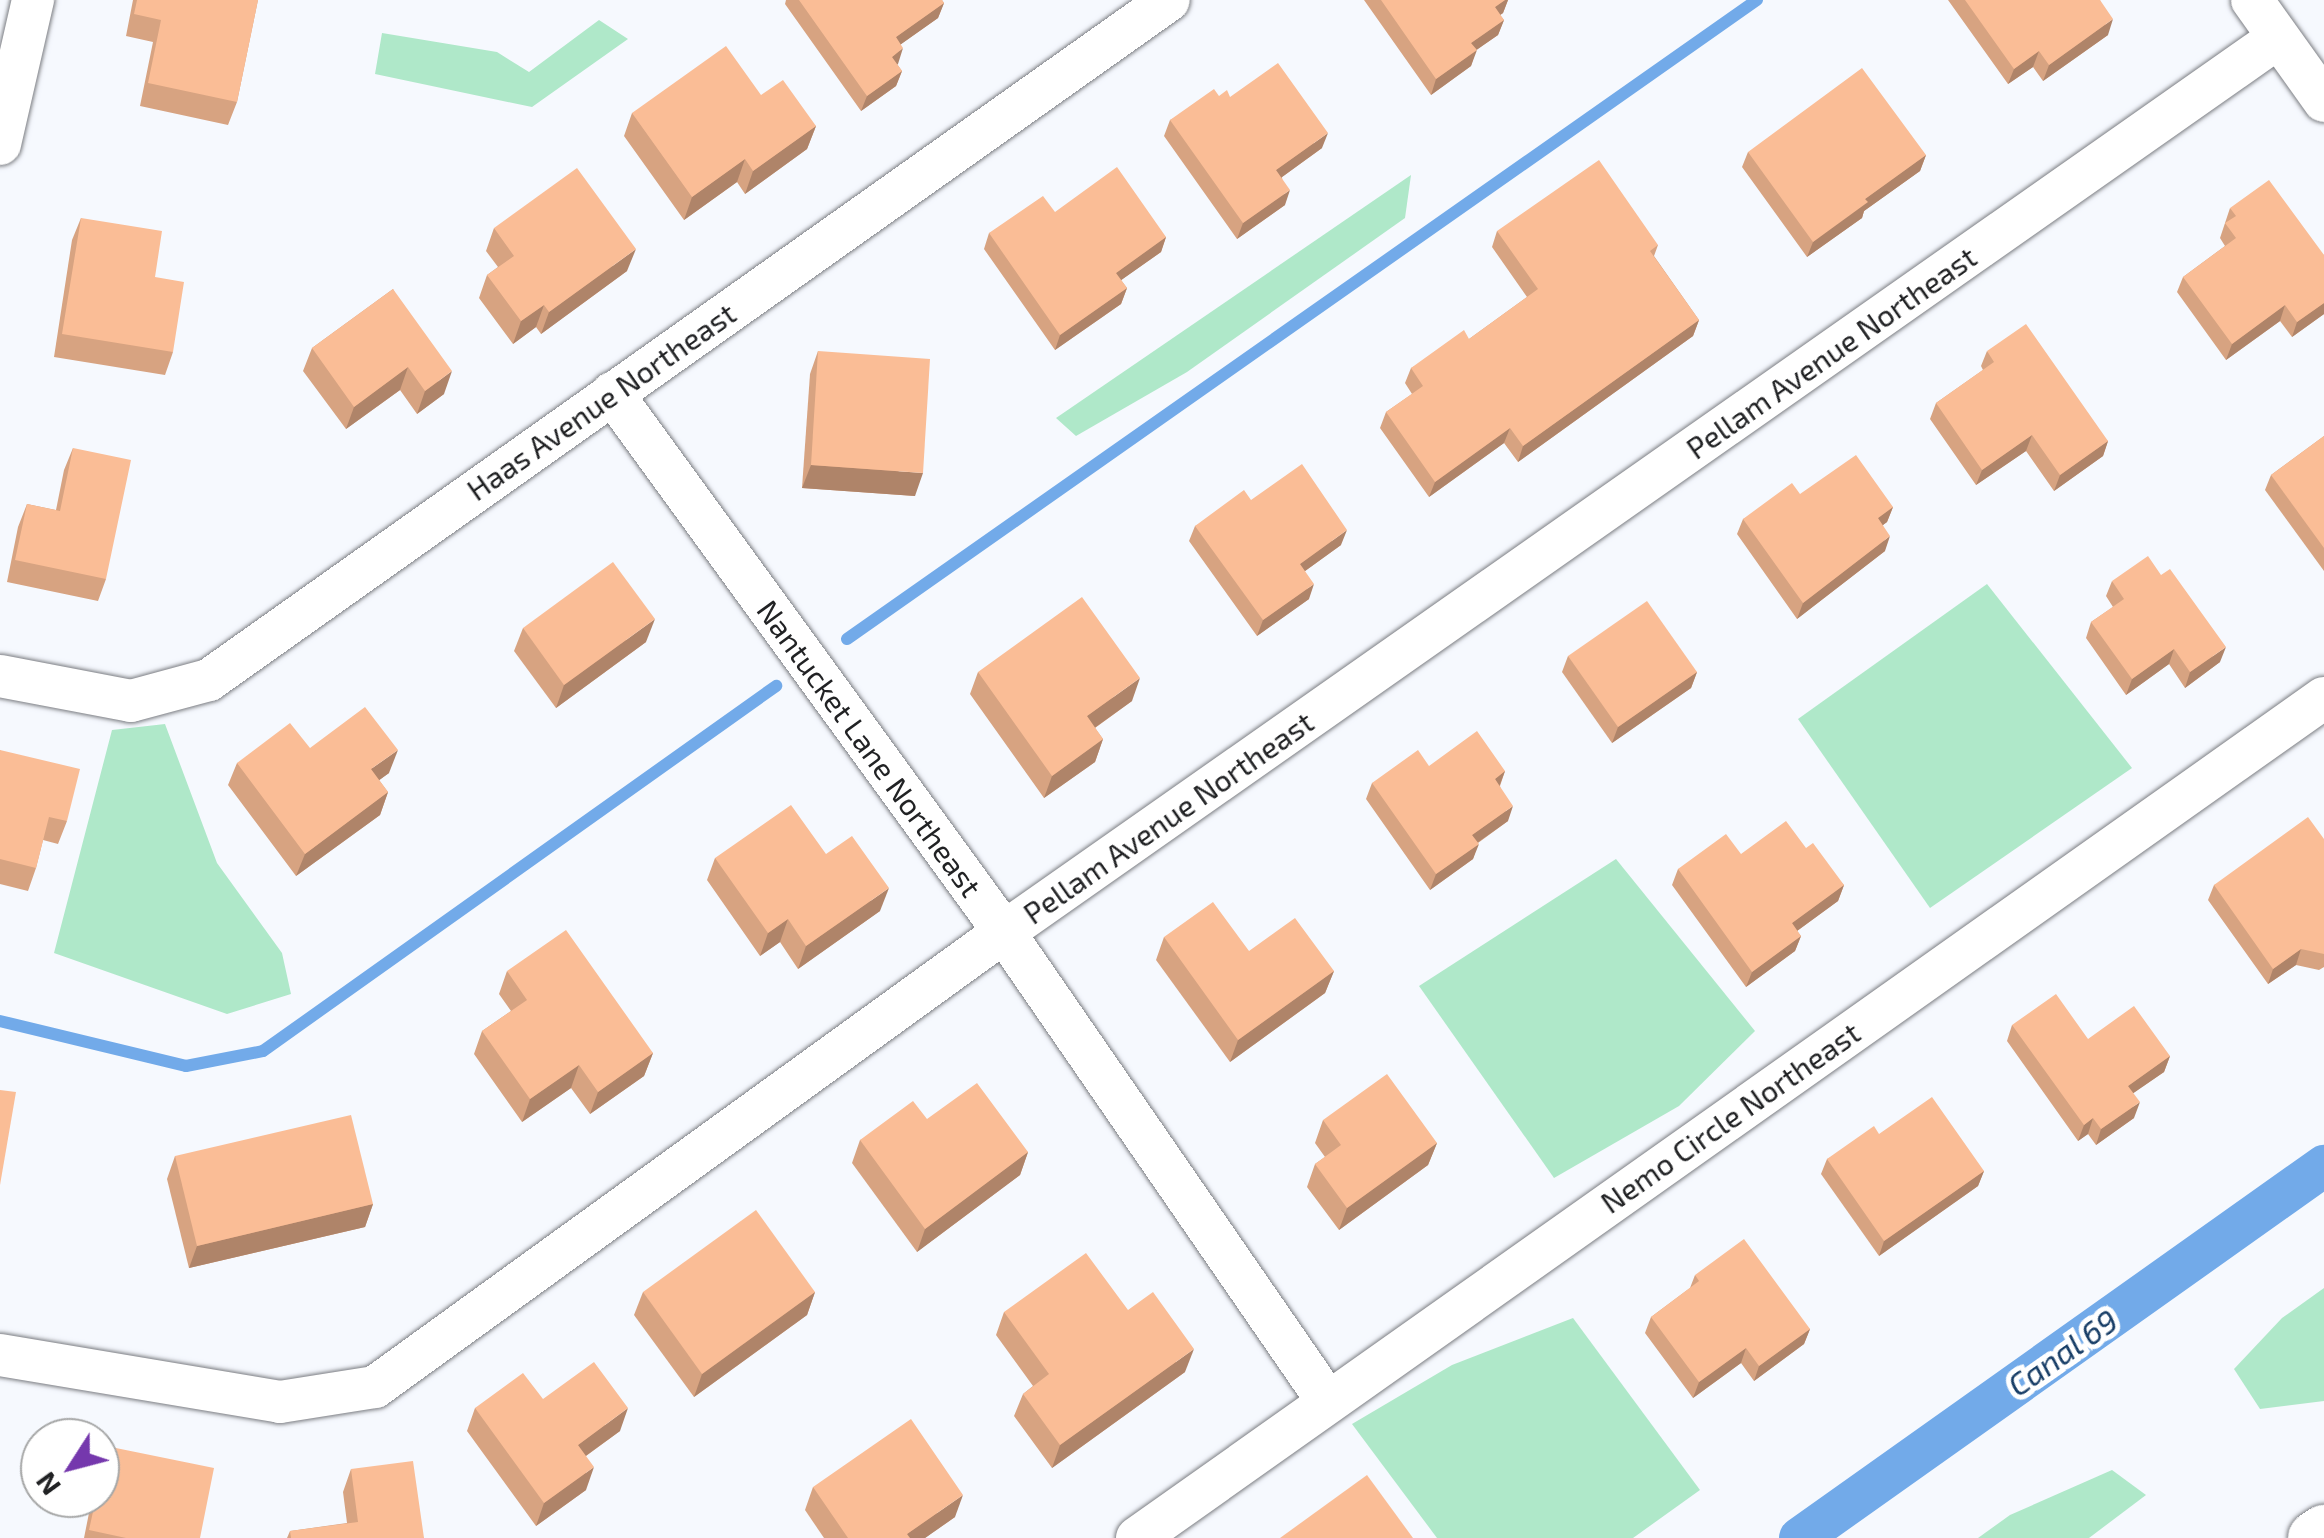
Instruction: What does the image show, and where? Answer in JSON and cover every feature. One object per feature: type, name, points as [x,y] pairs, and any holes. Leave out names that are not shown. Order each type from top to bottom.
[{"type":"main road","points":[[2316,1538],[2324,1532]]},
{"type":"street","points":[[0,144],[33,0]]},
{"type":"street","name":"Haas Avenue Northeast","points":[[0,676],[132,701],[209,680],[1169,0]]},
{"type":"street","points":[[2252,0],[2324,101]]},
{"type":"street","name":"Pellam Avenue Northeast","points":[[0,1355],[280,1402],[375,1387],[1004,932],[2278,38]]},
{"type":"street","name":"Nantucket Lane Northeast","points":[[612,393],[1004,932],[1328,1402]]},
{"type":"street","name":"Nemo Circle Northeast","points":[[1137,1538],[2324,698]]},
{"type":"green space","points":[[599,20],[628,39],[532,107],[375,74],[382,33],[497,52],[529,72]]},
{"type":"green space","points":[[1411,175],[1405,218],[1187,372],[1076,436],[1056,418]]},
{"type":"green space","points":[[1987,584],[2132,768],[1930,908],[1798,719]]},
{"type":"green space","points":[[165,724],[217,863],[282,953],[291,994],[227,1014],[54,953],[112,730]]},
{"type":"green space","points":[[1616,859],[1755,1031],[1679,1106],[1554,1178],[1419,986]]},
{"type":"green space","points":[[2324,1288],[2324,1401],[2260,1409],[2234,1369],[2282,1318]]},
{"type":"green space","points":[[1573,1318],[1700,1490],[1633,1538],[1437,1538],[1352,1424],[1452,1365]]},
{"type":"green space","points":[[2112,1470],[2146,1495],[2089,1538],[1978,1538],[2010,1515]]},
{"type":"building","points":[[137,0],[258,0],[237,102],[148,83],[161,20],[134,14]]},
{"type":"building","points":[[799,0],[944,3],[896,37],[903,48],[892,57],[902,71],[867,96]]},
{"type":"building","points":[[1381,0],[1505,0],[1495,7],[1504,20],[1471,43],[1477,50],[1436,79]]},
{"type":"building","points":[[1965,0],[2100,0],[2113,19],[2049,65],[2039,51],[2014,69]]},
{"type":"building","points":[[726,46],[761,95],[783,80],[816,126],[753,171],[745,159],[692,197],[632,113]]},
{"type":"building","points":[[1278,63],[1328,133],[1276,170],[1290,190],[1243,223],[1170,120],[1214,89],[1219,96],[1227,90],[1230,97]]},
{"type":"building","points":[[1862,68],[1926,155],[1813,242],[1748,152]]},
{"type":"building","points":[[1599,160],[1658,245],[1650,251],[1699,320],[1523,446],[1510,428],[1435,482],[1386,412],[1423,386],[1411,368],[1464,330],[1469,339],[1538,289],[1497,231]]},
{"type":"building","points":[[1117,167],[1166,237],[1116,273],[1127,288],[1060,335],[989,233],[1043,196],[1055,212]]},
{"type":"building","points":[[577,168],[636,249],[549,312],[544,305],[521,321],[487,275],[514,256],[494,228]]},
{"type":"building","points":[[2269,180],[2324,255],[2324,303],[2297,322],[2285,305],[2232,344],[2183,277],[2236,238],[2225,223],[2236,216],[2230,208]]},
{"type":"building","points":[[81,218],[162,231],[155,277],[184,282],[173,352],[62,334]]},
{"type":"building","points":[[393,289],[452,371],[425,391],[408,367],[354,407],[312,348]]},
{"type":"building","points":[[2026,324],[2108,441],[2060,475],[2032,435],[1982,470],[1936,403],[1994,362],[1987,351]]},
{"type":"building","points":[[818,351],[930,359],[923,473],[811,465]]},
{"type":"building","points":[[2324,436],[2324,548],[2271,475]]},
{"type":"building","points":[[73,448],[131,460],[106,579],[15,560],[27,504],[60,511]]},
{"type":"building","points":[[1856,455],[1893,507],[1878,518],[1890,536],[1803,603],[1743,519],[1792,483],[1800,494]]},
{"type":"building","points":[[1302,464],[1347,530],[1300,564],[1314,584],[1263,620],[1195,526],[1244,490],[1251,500]]},
{"type":"building","points":[[2148,556],[2161,575],[2170,569],[2226,647],[2190,672],[2174,649],[2132,679],[2091,622],[2124,599],[2112,581]]},
{"type":"building","points":[[613,562],[655,619],[564,685],[523,628]]},
{"type":"building","points":[[1082,597],[1140,678],[1087,716],[1103,739],[1052,776],[978,672]]},
{"type":"building","points":[[1647,601],[1697,672],[1618,727],[1568,656]]},
{"type":"building","points":[[365,707],[398,750],[371,769],[388,792],[305,854],[237,763],[290,723],[310,748]]},
{"type":"building","points":[[1477,731],[1505,771],[1495,779],[1513,806],[1472,835],[1479,844],[1436,874],[1372,783],[1418,750],[1429,766]]},
{"type":"building","points":[[0,750],[80,769],[67,821],[49,817],[36,868],[0,859]]},
{"type":"building","points":[[791,805],[826,854],[852,836],[889,888],[806,946],[788,919],[768,933],[715,858]]},
{"type":"building","points":[[2308,817],[2324,839],[2324,954],[2301,949],[2273,969],[2214,885]]},
{"type":"building","points":[[1786,821],[1806,848],[1813,843],[1844,885],[1792,923],[1801,936],[1752,972],[1678,869],[1726,834],[1741,854]]},
{"type":"building","points":[[1213,902],[1249,951],[1295,918],[1334,971],[1238,1040],[1164,937]]},
{"type":"building","points":[[566,930],[653,1053],[598,1092],[579,1065],[530,1099],[482,1031],[527,1000],[507,971]]},
{"type":"building","points":[[2056,994],[2088,1039],[2134,1006],[2170,1056],[2128,1086],[2140,1102],[2101,1129],[2093,1118],[2084,1125],[2012,1025]]},
{"type":"building","points":[[1387,1074],[1437,1143],[1347,1208],[1315,1164],[1341,1145],[1323,1120]]},
{"type":"building","points":[[977,1083],[1028,1152],[925,1229],[860,1140],[913,1101],[927,1119]]},
{"type":"building","points":[[0,1090],[16,1092],[0,1185]]},
{"type":"building","points":[[1932,1097],[1984,1171],[1884,1241],[1827,1159],[1874,1126],[1879,1134]]},
{"type":"building","points":[[351,1115],[373,1204],[197,1246],[175,1156]]},
{"type":"building","points":[[756,1210],[815,1292],[702,1374],[643,1292]]},
{"type":"building","points":[[1744,1239],[1810,1329],[1759,1366],[1746,1348],[1699,1382],[1651,1317],[1699,1281],[1695,1275]]},
{"type":"building","points":[[1086,1253],[1128,1310],[1153,1292],[1194,1349],[1060,1445],[1023,1394],[1049,1374],[1004,1312]]},
{"type":"building","points":[[594,1362],[628,1408],[578,1445],[594,1467],[544,1503],[475,1408],[523,1373],[543,1399]]},
{"type":"building","points":[[911,1419],[963,1495],[907,1534],[910,1538],[848,1538],[813,1487]]},
{"type":"building","points":[[120,1449],[214,1468],[200,1538],[126,1538],[89,1530],[92,1518],[120,1518]]},
{"type":"building","points":[[413,1461],[424,1538],[291,1538],[290,1531],[358,1522],[351,1469]]},
{"type":"building","points":[[1367,1475],[1413,1538],[1280,1538]]},
{"type":"waterway","points":[[847,639],[1757,0]]},
{"type":"waterway","points":[[0,1021],[186,1066],[263,1051],[776,686]]},
{"type":"waterway","name":"Canal 69","points":[[1800,1538],[2324,1166]]}]
